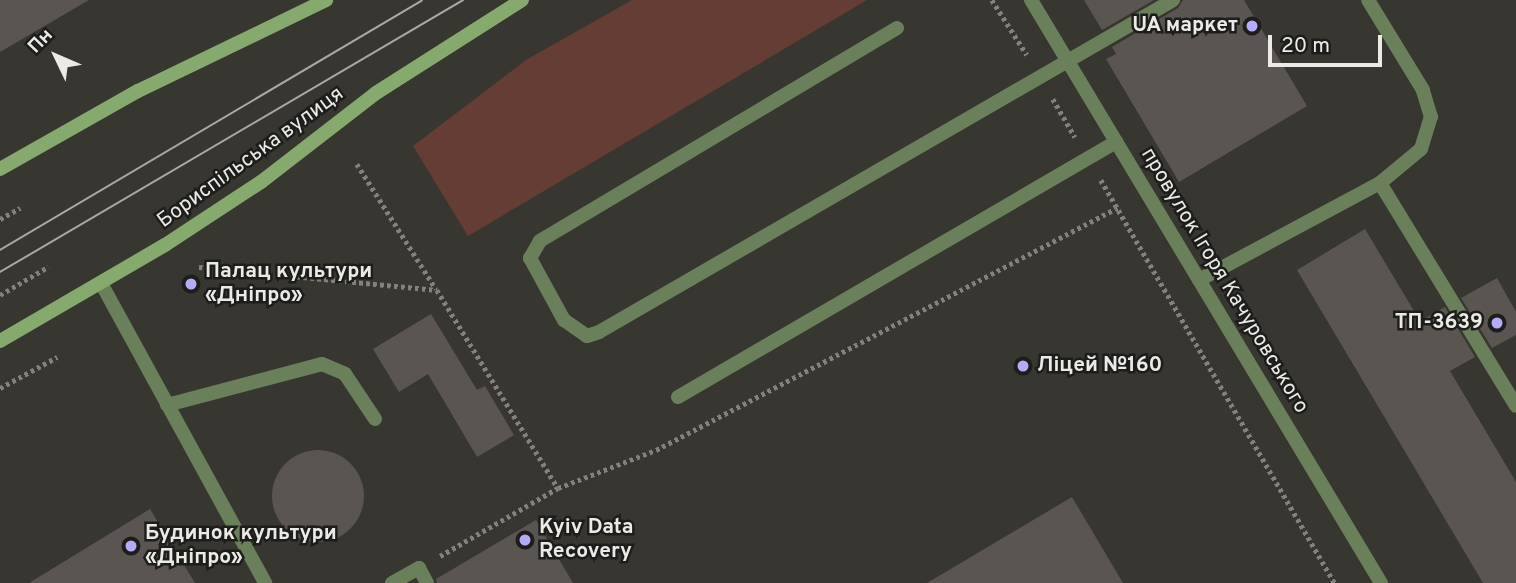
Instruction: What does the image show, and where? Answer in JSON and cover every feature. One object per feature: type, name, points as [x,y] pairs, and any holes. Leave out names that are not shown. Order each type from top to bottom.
[{"type":"main road","points":[[0,170],[138,91],[326,0]]},
{"type":"main road","name":"Бориспільська вулиця","points":[[0,341],[101,283],[261,182],[376,93],[522,0]]},
{"type":"street","name":"провулок Ігоря Качуровського","points":[[1031,0],[1381,583]]},
{"type":"street","points":[[897,29],[540,241],[530,258],[564,320],[586,336],[599,332],[1173,0]]},
{"type":"street","points":[[1199,280],[1380,183],[1421,149],[1431,117],[1423,90],[1368,0]]},
{"type":"street","points":[[678,397],[1116,142]]},
{"type":"street","points":[[1380,183],[1516,406]]},
{"type":"street","points":[[101,283],[265,583]]},
{"type":"street","points":[[167,405],[322,364],[345,374],[375,419]]},
{"type":"street","points":[[393,583],[419,568],[427,583]]},
{"type":"path","points":[[992,0],[1083,149]]},
{"type":"path","points":[[358,164],[558,488]]},
{"type":"path","points":[[1096,173],[1335,583]]},
{"type":"path","points":[[0,219],[20,208]]},
{"type":"path","points":[[419,568],[558,488],[656,450],[1117,208]]},
{"type":"path","points":[[0,295],[48,267]]},
{"type":"path","points":[[200,267],[437,290]]},
{"type":"path","points":[[0,388],[57,357]]},
{"type":"shaded area","points":[[632,0],[867,0],[468,236],[413,146],[526,60]]},
{"type":"building","points":[[0,0],[89,0],[0,52]]},
{"type":"building","points":[[1084,0],[1154,0],[1102,30]]},
{"type":"building","points":[[1183,0],[1244,0],[1307,106],[1179,182],[1106,59],[1116,54],[1112,47],[1178,8]]},
{"type":"building","points":[[1365,229],[1420,321],[1445,307],[1475,357],[1450,371],[1516,482],[1516,583],[1483,583],[1297,270]]},
{"type":"building","name":"ТП-3639","points":[[1497,278],[1516,312],[1516,335],[1492,348],[1461,298]]},
{"type":"building","points":[[431,314],[477,390],[485,386],[514,435],[477,457],[428,374],[399,392],[373,349]]},
{"type":"building","points":[[318,450],[336,453],[351,463],[361,478],[364,496],[361,514],[351,529],[336,539],[318,542],[300,539],[285,529],[275,514],[272,496],[275,478],[285,463],[300,453]]},
{"type":"building","points":[[1072,497],[1123,583],[927,583]]},
{"type":"building","name":"Будинок культури «Дніпро»","points":[[150,509],[195,583],[29,583]]},
{"type":"building","name":"Kyiv Data Recovery","points":[[536,520],[573,583],[437,583],[436,579]]},
{"type":"tram line","points":[[0,250],[422,0]]},
{"type":"tram line","points":[[0,272],[463,0]]},
{"type":"place","name":"UA маркет","points":[[1252,26]]},
{"type":"place","name":"Палац культури «Дніпро»","points":[[191,284]]},
{"type":"place","name":"ТП-3639","points":[[1497,323]]},
{"type":"place","name":"Ліцей №160","points":[[1023,366]]},
{"type":"place","name":"Kyiv Data Recovery","points":[[525,540]]},
{"type":"place","name":"Будинок культури «Дніпро»","points":[[131,546]]}]
